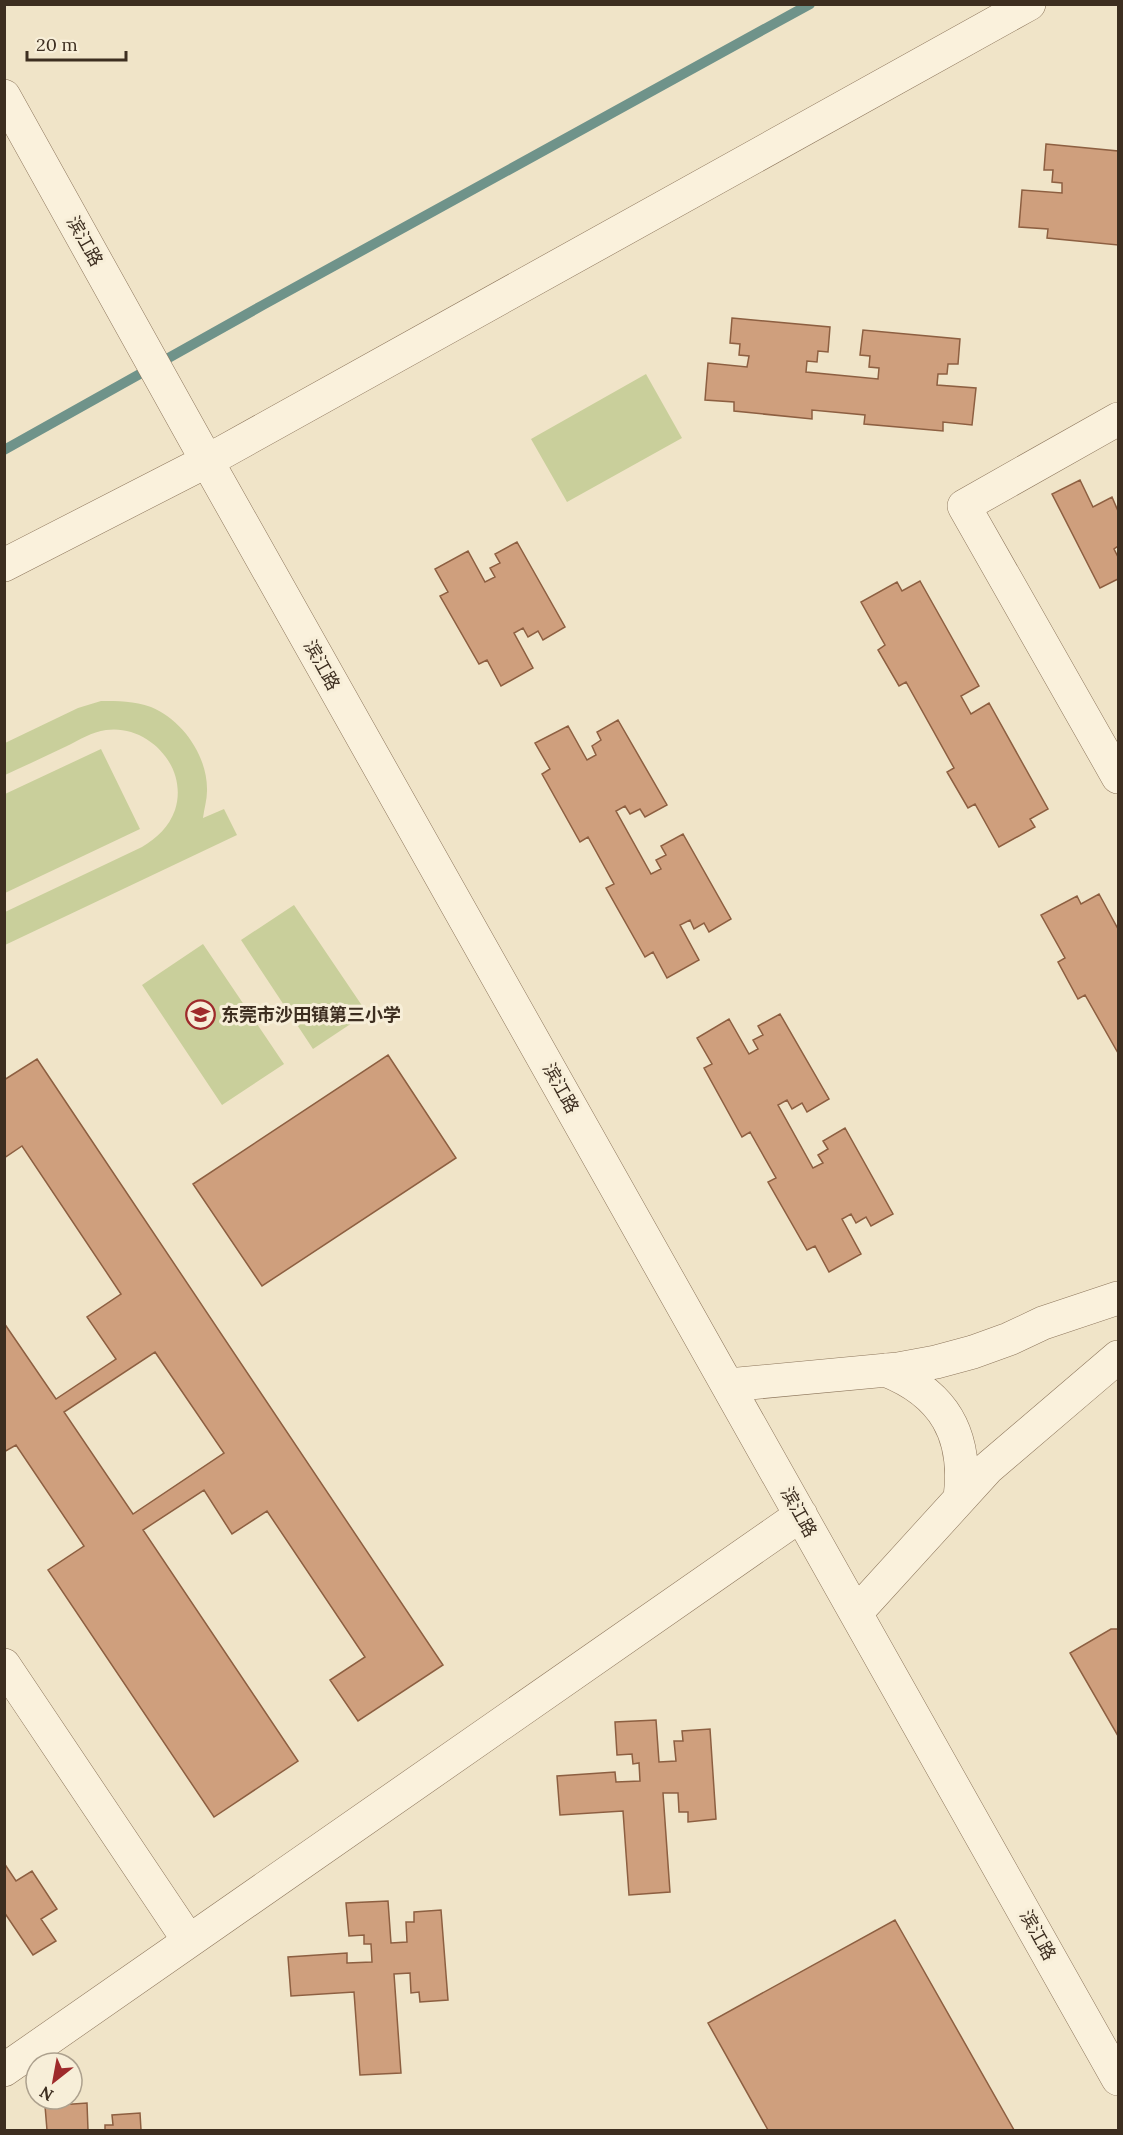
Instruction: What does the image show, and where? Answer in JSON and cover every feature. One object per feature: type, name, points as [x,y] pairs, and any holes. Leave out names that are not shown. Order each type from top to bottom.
[{"type":"street","points":[[4,565],[207,461],[1029,4]]},
{"type":"street","name":"滨江路","points":[[4,96],[207,461],[1119,2079]]},
{"type":"street","points":[[1119,419],[963,506],[1119,777]]},
{"type":"street","points":[[728,1385],[885,1370],[936,1362],[973,1352],[1043,1323],[1119,1298]]},
{"type":"street","points":[[856,1613],[960,1498],[1018,1441],[1119,1357]]},
{"type":"street","points":[[885,1370],[904,1377],[921,1388],[937,1402],[948,1419],[957,1437],[961,1457],[963,1478],[960,1498]]},
{"type":"street","points":[[4,2070],[801,1515]]},
{"type":"street","points":[[4,1665],[189,1941]]},
{"type":"green space","points":[[646,374],[682,438],[567,502],[531,439]]},
{"type":"green space","points":[[101,701],[132,702],[151,707],[163,713],[183,730],[198,753],[206,778],[207,794],[203,818],[224,809],[237,835],[5,945],[5,912],[142,847],[162,831],[175,810],[178,794],[176,779],[170,764],[162,752],[150,741],[122,730],[106,730],[91,734],[5,775],[5,743],[78,708]]},
{"type":"green space","points":[[101,749],[140,829],[5,893],[5,794]]},
{"type":"green space","points":[[294,905],[367,1013],[313,1049],[241,940]]},
{"type":"green space","points":[[203,944],[284,1064],[222,1105],[142,985]]},
{"type":"building","points":[[1046,144],[1118,151],[1118,245],[1047,238],[1048,229],[1019,227],[1022,190],[1062,193],[1062,183],[1052,182],[1053,170],[1044,170]]},
{"type":"building","points":[[732,318],[830,327],[828,352],[818,351],[817,362],[807,361],[806,372],[878,379],[879,368],[869,367],[870,356],[860,355],[863,330],[960,339],[958,364],[948,364],[947,374],[938,374],[937,385],[976,388],[972,425],[943,422],[943,431],[864,424],[865,415],[812,410],[812,419],[734,411],[734,402],[705,400],[708,363],[747,367],[749,356],[739,355],[740,344],[730,343]]},
{"type":"building","points":[[1080,480],[1093,507],[1112,497],[1118,511],[1118,546],[1114,549],[1118,557],[1118,579],[1100,588],[1052,494]]},
{"type":"building","points":[[517,542],[565,627],[543,640],[538,631],[528,637],[523,628],[514,633],[533,668],[501,686],[487,660],[479,664],[440,596],[448,592],[435,569],[468,551],[485,582],[495,577],[490,568],[500,563],[495,554]]},
{"type":"building","points":[[920,581],[979,686],[961,696],[971,714],[989,703],[1048,809],[1030,819],[1035,827],[999,847],[975,804],[968,808],[947,772],[954,768],[906,682],[899,686],[878,650],[885,645],[861,602],[897,582],[902,591]]},
{"type":"building","points":[[618,720],[667,805],[645,817],[640,809],[630,814],[625,806],[616,811],[651,874],[661,869],[656,860],[666,855],[661,846],[683,834],[731,919],[709,932],[704,923],[694,929],[690,920],[680,925],[699,960],[667,978],[653,952],[645,957],[606,888],[614,884],[588,837],[580,842],[542,774],[550,769],[535,743],[568,726],[587,760],[596,755],[592,746],[601,740],[597,732]]},
{"type":"building","points":[[1099,894],[1118,929],[1118,1053],[1085,995],[1078,999],[1058,962],[1065,958],[1041,915],[1077,896],[1081,904]]},
{"type":"building","points":[[780,1014],[829,1099],[807,1112],[802,1103],[792,1109],[787,1100],[778,1105],[813,1168],[823,1163],[818,1155],[828,1149],[823,1141],[845,1128],[893,1214],[871,1226],[866,1217],[856,1223],[851,1214],[842,1219],[861,1254],[829,1272],[815,1246],[807,1250],[768,1182],[776,1178],[750,1132],[742,1137],[704,1068],[712,1064],[697,1038],[729,1019],[749,1054],[758,1049],[753,1040],[763,1035],[758,1026]]},
{"type":"building","points":[[388,1055],[456,1158],[262,1286],[193,1184]]},
{"type":"building","points":[[37,1059],[443,1665],[358,1721],[330,1680],[365,1657],[267,1511],[232,1534],[204,1490],[143,1530],[298,1761],[214,1817],[48,1570],[84,1546],[16,1445],[4,1452],[4,1323],[56,1399],[116,1359],[87,1317],[121,1294],[22,1146],[4,1158],[4,1080]],"holes":[[[155,1352],[224,1453],[133,1514],[64,1412]]]},
{"type":"building","points":[[1111,1629],[1118,1629],[1118,1736],[1070,1653]]},
{"type":"building","points":[[656,1720],[659,1762],[676,1761],[674,1741],[683,1741],[682,1731],[710,1729],[716,1819],[688,1822],[688,1812],[679,1812],[678,1793],[663,1793],[670,1892],[629,1895],[623,1811],[560,1815],[557,1776],[615,1772],[616,1782],[640,1781],[639,1763],[633,1764],[632,1754],[617,1755],[615,1722]]},
{"type":"building","points":[[4,1863],[16,1881],[32,1871],[57,1909],[41,1919],[56,1941],[33,1955],[4,1912]]},
{"type":"building","points":[[388,1901],[391,1943],[407,1942],[406,1922],[414,1922],[414,1912],[441,1910],[448,2000],[420,2002],[419,1992],[411,1993],[410,1973],[394,1974],[401,2073],[360,2075],[354,1992],[291,1996],[288,1957],[347,1953],[347,1963],[372,1962],[371,1944],[364,1944],[364,1935],[349,1936],[346,1903]]},
{"type":"building","points":[[895,1920],[1014,2130],[768,2130],[708,2023]]},
{"type":"building","points":[[84,2103],[87,2103],[88,2130],[47,2130],[45,2111],[84,2111]]},
{"type":"building","points":[[140,2113],[141,2130],[105,2130],[105,2125],[113,2125],[112,2115]]},
{"type":"waterway","points":[[4,450],[810,4]]},
{"type":"place","name":"东莞市沙田镇第三小学","points":[[200,1014]]}]
